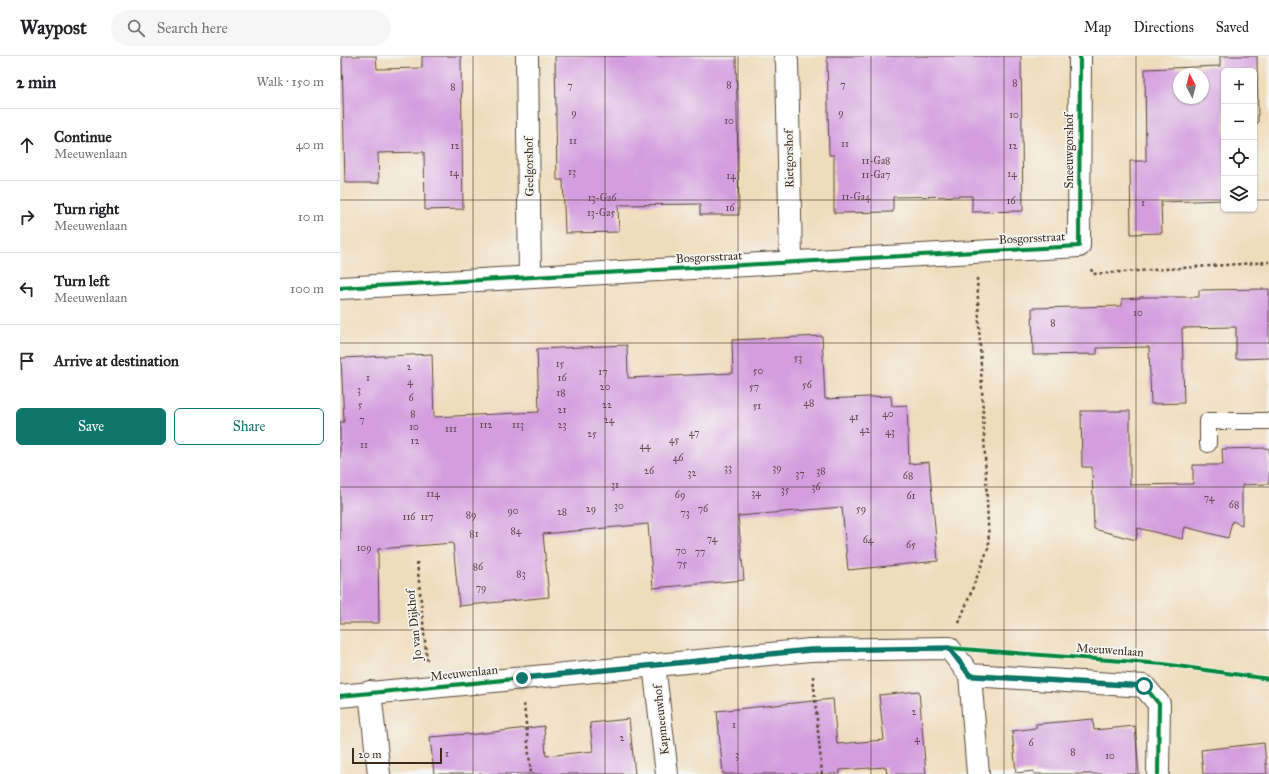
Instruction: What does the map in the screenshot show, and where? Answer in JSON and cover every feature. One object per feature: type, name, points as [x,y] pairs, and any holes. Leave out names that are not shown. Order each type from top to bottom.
[{"type":"street","name":"Geelgorshof","points":[[527,56],[530,277]]},
{"type":"street","name":"Rietgorshof","points":[[785,56],[787,60],[791,262]]},
{"type":"street","name":"Sneeuwgorshof","points":[[1079,246],[1080,56]]},
{"type":"street","name":"Bosgorsstraat","points":[[340,288],[1079,246]]},
{"type":"street","name":"Meeuwenlaan","points":[[340,696],[810,650],[949,648]]},
{"type":"street","points":[[949,648],[970,676],[978,774]]},
{"type":"street","name":"Kapmeeuwhof","points":[[654,665],[667,774]]},
{"type":"street","points":[[970,676],[1144,686],[1159,704],[1158,774]]},
{"type":"street","points":[[370,692],[379,774]]},
{"type":"lane","points":[[1208,444],[1208,421],[1269,421]]},
{"type":"path","points":[[1079,246],[1093,274],[1269,262]]},
{"type":"path","points":[[949,648],[990,546],[975,252]]},
{"type":"path","points":[[810,650],[822,774]]},
{"type":"path","points":[[522,678],[531,774]]},
{"type":"building","points":[[342,56],[376,56],[377,69],[422,68],[422,56],[461,56],[463,209],[425,210],[424,152],[378,153],[379,183],[345,183]]},
{"type":"building","points":[[555,56],[736,56],[739,215],[700,215],[700,204],[618,205],[619,232],[565,233],[563,180],[557,180]]},
{"type":"building","points":[[827,56],[1021,56],[1023,211],[972,212],[972,196],[893,197],[893,212],[834,213],[834,155],[829,155]]},
{"type":"building","points":[[1220,56],[1257,56],[1258,123],[1257,68],[1221,68],[1221,200],[1161,202],[1162,233],[1131,234],[1130,161],[1146,161],[1145,69],[1220,66]]},
{"type":"building","points":[[1269,289],[1269,358],[1236,359],[1236,327],[1182,328],[1184,403],[1151,404],[1149,347],[1097,348],[1097,354],[1033,355],[1032,308],[1122,306],[1122,299],[1140,297],[1199,297],[1199,290]]},
{"type":"building","points":[[822,336],[825,399],[891,396],[892,406],[907,405],[909,464],[929,462],[938,561],[848,570],[842,507],[738,516],[744,580],[653,588],[648,524],[543,534],[549,597],[459,606],[453,543],[378,549],[379,623],[340,623],[340,422],[344,422],[341,358],[432,354],[434,417],[539,412],[537,349],[627,345],[628,378],[733,373],[732,340]]},
{"type":"building","points":[[1081,411],[1130,411],[1130,485],[1193,484],[1193,465],[1223,465],[1222,449],[1266,448],[1269,449],[1269,484],[1242,485],[1242,525],[1232,521],[1228,538],[1185,527],[1182,539],[1138,528],[1136,540],[1094,529],[1092,467],[1082,467]]},
{"type":"building","points":[[919,691],[926,774],[887,774],[886,767],[840,770],[840,774],[723,774],[717,711],[833,699],[837,744],[884,740],[879,695]]},
{"type":"building","points":[[629,719],[635,774],[434,774],[430,737],[468,735],[544,726],[546,756],[593,751],[590,723]]},
{"type":"building","points":[[1093,719],[1094,730],[1135,726],[1139,774],[1034,774],[1034,771],[1016,773],[1012,731],[1036,728],[1036,724]]},
{"type":"building","points":[[1264,743],[1267,774],[1203,774],[1201,750]]},
{"type":"cycle path","points":[[340,288],[1079,246],[1080,56]]},
{"type":"cycle path","points":[[949,648],[1163,664],[1269,679]]},
{"type":"cycle path","points":[[340,696],[810,650],[949,648],[970,675],[1144,686],[1159,704],[1158,774]]},
{"type":"route","points":[[522,678],[810,650],[949,648],[970,676],[1144,686]]}]
